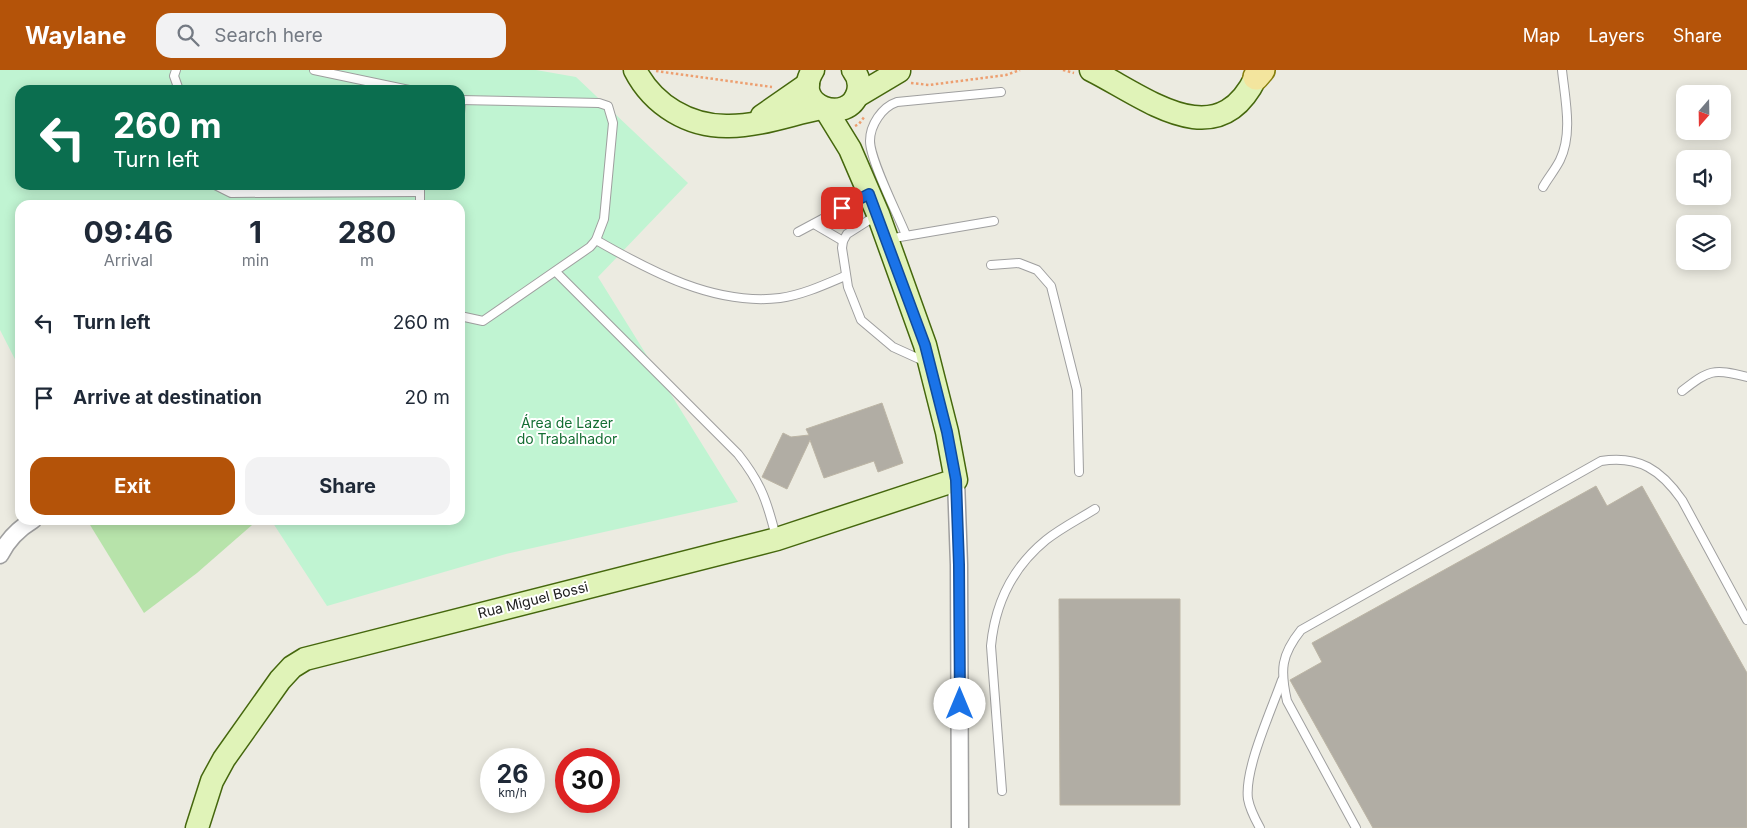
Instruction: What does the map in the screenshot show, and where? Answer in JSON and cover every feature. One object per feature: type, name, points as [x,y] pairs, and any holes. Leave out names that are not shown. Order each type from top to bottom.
[{"type":"main road","points":[[635,70],[651,96],[668,108],[685,118],[704,124],[729,126],[823,109],[837,110],[848,106],[855,99],[898,70]]},
{"type":"main road","points":[[850,150],[855,99],[859,83],[853,70]]},
{"type":"main road","points":[[1091,70],[1171,113],[1204,119],[1227,112],[1239,104],[1248,93],[1257,72]]},
{"type":"main road","points":[[753,123],[810,77]]},
{"type":"main road","points":[[810,77],[809,95],[823,109],[850,150],[874,204],[897,237],[947,432],[956,480]]},
{"type":"main road","name":"Rua Miguel Bossi","points":[[197,828],[212,781],[224,759],[280,680],[292,667],[305,659],[777,538],[956,480]]},
{"type":"street","points":[[956,480],[960,585],[960,828]]},
{"type":"street","points":[[0,555],[8,540],[24,525]]},
{"type":"lane","points":[[176,70],[174,76],[177,85]]},
{"type":"lane","points":[[314,70],[385,85]]},
{"type":"lane","points":[[1543,187],[1560,160],[1566,142],[1567,128],[1562,70]]},
{"type":"lane","points":[[994,220],[897,237],[872,152],[870,134],[878,118],[890,104],[1001,92]]},
{"type":"lane","points":[[465,100],[599,103],[608,106],[613,122],[604,219],[596,240],[590,247],[556,272],[483,321],[465,317]]},
{"type":"lane","points":[[225,190],[231,193],[373,190]]},
{"type":"lane","points":[[798,232],[814,224],[874,204]]},
{"type":"lane","points":[[874,204],[843,241],[845,276],[861,320],[893,347],[930,364]]},
{"type":"lane","points":[[814,224],[843,241]]},
{"type":"lane","points":[[596,240],[636,261],[698,289],[742,298],[780,298],[816,288],[845,276]]},
{"type":"lane","points":[[991,265],[1019,264],[1037,270],[1052,286],[1077,390],[1079,472]]},
{"type":"lane","points":[[556,272],[738,454],[755,474],[766,498],[777,538]]},
{"type":"lane","points":[[1682,391],[1708,372],[1721,371],[1747,377]]},
{"type":"lane","points":[[1260,828],[1248,799],[1248,781],[1282,680],[1283,663],[1289,645],[1301,630],[1601,461],[1617,458],[1639,462],[1656,471],[1670,483],[1682,500],[1747,620]]},
{"type":"lane","points":[[1002,791],[991,646],[993,623],[999,604],[1011,580],[1029,557],[1046,540],[1095,509]]},
{"type":"lane","points":[[1282,680],[1287,701],[1356,828]]},
{"type":"green space","name":"Área de Lazer do Trabalhador","points":[[0,70],[536,70],[576,77],[688,183],[598,277],[738,502],[506,554],[327,606],[274,525],[465,525],[465,200],[15,200],[15,359],[0,330]]},
{"type":"green space","points":[[90,525],[252,525],[197,573],[144,613]]},
{"type":"building","points":[[882,403],[903,463],[878,472],[874,461],[824,478],[810,440],[787,489],[762,477],[783,433],[791,437],[809,435],[806,429]]},
{"type":"building","points":[[1596,486],[1607,506],[1642,486],[1747,673],[1747,828],[1373,828],[1290,680],[1322,662],[1312,643]]},
{"type":"building","points":[[1059,599],[1180,599],[1180,805],[1060,805]]},
{"type":"route","points":[[842,208],[869,194],[925,345],[940,402],[956,480],[960,704]]}]
